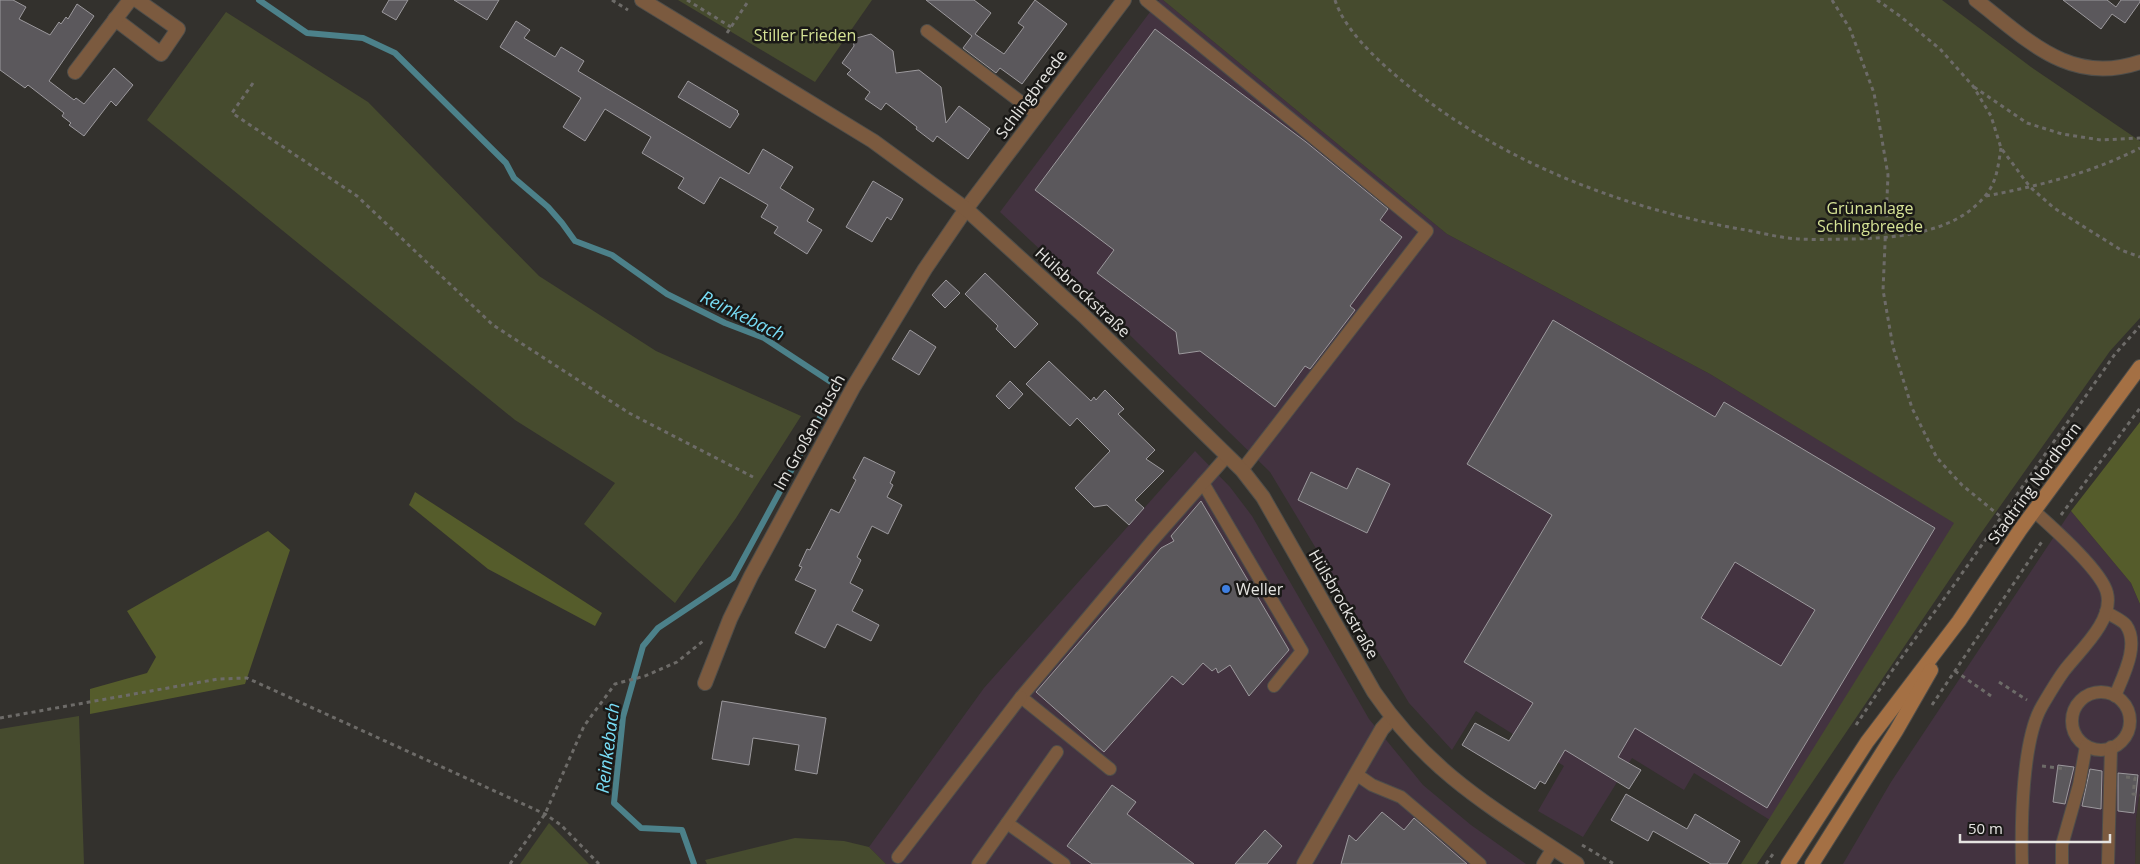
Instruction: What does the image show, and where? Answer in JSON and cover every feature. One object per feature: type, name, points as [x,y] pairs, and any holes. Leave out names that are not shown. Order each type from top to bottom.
[{"type":"main road","name":"Stadtring Nordhorn","points":[[1788,864],[1867,742],[1959,621],[2034,511],[2140,367]]},
{"type":"main road","name":"Stadtring Nordhorn","points":[[1812,864],[1896,731],[1959,621]]},
{"type":"street","points":[[75,72],[130,0]]},
{"type":"street","points":[[115,19],[160,54],[178,28],[137,0]]},
{"type":"street","name":"Hülsbrockstraße","points":[[642,0],[873,140],[966,209],[1084,316],[1242,470],[1263,497],[1374,692],[1392,718],[1414,743],[1462,787],[1486,805],[1577,864]]},
{"type":"street","name":"Schlingbreede","points":[[966,209],[1124,0]]},
{"type":"street","points":[[1976,0],[2057,59],[2079,67],[2098,70],[2122,68],[2140,62]]},
{"type":"street","name":"Im Großen Busch","points":[[706,683],[730,619],[750,576],[849,394],[925,269],[966,209]]},
{"type":"street","points":[[1304,864],[1382,729],[1392,718]]},
{"type":"lane","points":[[1146,0],[1427,231],[1242,470]]},
{"type":"lane","points":[[927,31],[1038,115]]},
{"type":"lane","points":[[898,857],[1021,696],[1227,456]]},
{"type":"lane","points":[[1203,483],[1302,651],[1274,686]]},
{"type":"lane","points":[[2022,864],[2026,764],[2030,738],[2040,708],[2064,671],[2098,628],[2106,612],[2108,594],[2100,578],[2052,527],[2034,511]]},
{"type":"lane","points":[[2106,612],[2125,624],[2132,640],[2127,666],[2115,696]]},
{"type":"lane","points":[[2098,692],[2115,696],[2127,710],[2129,719],[2125,736],[2111,747],[2102,749],[2086,746],[2074,732],[2073,714],[2076,706],[2089,694],[2098,692]]},
{"type":"lane","points":[[1021,696],[1110,769]]},
{"type":"lane","points":[[2062,864],[2062,845],[2079,784],[2086,746]]},
{"type":"lane","points":[[2108,864],[2111,747]]},
{"type":"lane","points":[[978,864],[1057,752]]},
{"type":"lane","points":[[1356,774],[1372,785],[1401,797],[1480,864]]},
{"type":"lane","points":[[1007,823],[1064,864]]},
{"type":"lane","points":[[1543,864],[1553,848]]},
{"type":"path","points":[[687,0],[731,27]]},
{"type":"path","points":[[725,35],[749,0]]},
{"type":"path","points":[[1334,0],[1352,31],[1382,64],[1421,97],[1492,142],[1546,170],[1600,192],[1695,221],[1797,239],[1885,238],[1916,232],[1949,222],[1967,212],[1985,196],[1997,178],[2001,148]]},
{"type":"path","points":[[1832,0],[1850,29],[1874,93],[1888,175],[1883,290],[1893,347],[1912,408],[1937,458],[1962,485],[2001,517]]},
{"type":"path","points":[[1877,0],[1940,49],[1974,86],[2027,123],[2062,134],[2101,140],[2140,138]]},
{"type":"path","points":[[253,83],[232,113],[358,196],[493,325],[629,413],[753,477]]},
{"type":"path","points":[[1974,86],[1991,116],[2001,148],[2030,187],[2054,208],[2121,250],[2140,257]]},
{"type":"path","points":[[1985,196],[2030,187],[2115,161],[2140,148]]},
{"type":"path","points":[[1851,733],[1894,668],[2115,354],[2140,326]]},
{"type":"path","points":[[1928,712],[2052,527],[2140,408]]},
{"type":"path","points":[[510,864],[545,814],[584,726],[615,684],[645,676],[676,662],[707,638]]},
{"type":"path","points":[[1955,671],[1991,696]]},
{"type":"path","points":[[0,718],[218,679],[246,678],[545,814],[561,825],[599,864]]},
{"type":"path","points":[[1999,682],[2040,708]]},
{"type":"path","points":[[2135,778],[2133,794],[2140,795]]},
{"type":"path","points":[[1766,864],[1777,848]]},
{"type":"shaded area","points":[[1159,0],[1163,0],[1447,234],[1710,374],[1955,523],[1770,820],[1694,773],[1684,790],[1632,758],[1583,837],[1538,811],[1564,766],[1476,711],[1452,750],[1409,703],[1270,472],[1094,300],[1000,212]]},
{"type":"shaded area","points":[[1195,451],[1230,487],[1252,516],[1369,719],[1423,785],[1471,825],[1526,864],[886,864],[869,847],[984,688]]},
{"type":"shaded area","points":[[2071,511],[2131,583],[2140,604],[2140,790],[2136,818],[2135,864],[1843,864],[1891,782]]},
{"type":"shaded area","points":[[2140,790],[2140,864],[2135,864],[2136,818]]},
{"type":"green space","name":"Stiller Frieden","points":[[678,0],[872,0],[815,82]]},
{"type":"green space","name":"Grünanlage Schlingbreede","points":[[1163,0],[1942,0],[2031,67],[2140,141],[2140,318],[2110,351],[1979,536],[1757,864],[1741,864],[1954,523],[1710,374],[1447,234]]},
{"type":"green space","points":[[226,12],[368,102],[539,276],[656,351],[801,416],[736,518],[675,603],[584,524],[615,483],[515,420],[147,120]]},
{"type":"green space","points":[[2140,422],[2140,604],[2131,583],[2071,511]]},
{"type":"green space","points":[[415,492],[602,613],[595,626],[488,569],[409,505]]},
{"type":"green space","points":[[268,531],[290,550],[245,684],[90,714],[90,689],[147,673],[156,657],[127,611]]},
{"type":"green space","points":[[79,716],[84,864],[0,864],[0,729]]},
{"type":"green space","points":[[549,823],[589,864],[520,864]]},
{"type":"green space","points":[[795,838],[844,841],[869,847],[886,864],[707,864],[705,860]]},
{"type":"building","points":[[0,0],[13,0],[26,7],[19,19],[50,35],[59,22],[61,24],[66,17],[68,19],[77,4],[94,16],[49,81],[74,100],[76,98],[84,104],[114,68],[133,85],[116,106],[111,101],[84,136],[69,125],[71,123],[62,116],[64,113],[28,85],[25,88],[0,70]]},
{"type":"building","points":[[389,0],[408,0],[396,20],[382,12]]},
{"type":"building","points":[[454,0],[499,0],[487,20]]},
{"type":"building","points":[[926,0],[974,0],[991,13],[975,34],[1004,54],[1024,27],[1018,23],[1035,0],[1067,24],[1022,84],[1000,68],[996,73],[963,48],[972,36]]},
{"type":"building","points":[[2063,0],[2107,0],[2116,7],[2121,0],[2140,0],[2140,2],[2125,23],[2112,14],[2101,29]]},
{"type":"building","points":[[516,21],[530,30],[524,38],[555,57],[561,47],[584,61],[578,71],[749,174],[763,149],[793,167],[780,188],[814,209],[807,221],[822,230],[807,254],[774,233],[778,227],[761,217],[768,205],[720,177],[704,204],[678,188],[684,178],[642,153],[651,137],[605,109],[585,141],[563,127],[581,98],[500,47]]},
{"type":"building","points":[[1155,29],[1306,142],[1388,209],[1380,220],[1402,237],[1350,306],[1355,310],[1310,369],[1305,366],[1275,407],[1200,351],[1179,354],[1176,332],[1097,273],[1114,250],[1035,190]]},
{"type":"building","points":[[871,34],[893,51],[896,73],[919,70],[941,87],[946,123],[959,106],[990,129],[968,159],[937,136],[933,142],[886,103],[881,110],[865,99],[870,92],[847,74],[851,70],[842,63],[854,46],[853,39]]},
{"type":"building","points":[[688,81],[738,111],[739,114],[730,128],[678,97]]},
{"type":"building","points":[[873,181],[903,199],[891,220],[887,217],[872,242],[846,227]]},
{"type":"building","points":[[985,273],[1038,324],[1015,348],[996,329],[998,326],[965,294]]},
{"type":"building","points":[[946,280],[960,293],[945,308],[932,295]]},
{"type":"building","points":[[1553,320],[1715,417],[1724,402],[1935,528],[1767,808],[1635,728],[1618,757],[1641,770],[1629,789],[1565,750],[1545,784],[1540,781],[1535,789],[1462,745],[1475,723],[1509,741],[1533,703],[1464,662],[1552,515],[1467,464]],"holes":[[[1735,562],[1815,610],[1781,666],[1701,618]]]},
{"type":"building","points":[[910,330],[936,347],[919,375],[892,359]]},
{"type":"building","points":[[1049,361],[1091,401],[1094,397],[1096,400],[1105,390],[1124,409],[1118,414],[1155,450],[1146,459],[1164,471],[1135,500],[1144,508],[1129,525],[1107,505],[1094,507],[1075,488],[1110,451],[1077,418],[1070,426],[1026,384]]},
{"type":"building","points":[[1010,381],[1023,394],[1009,409],[996,396]]},
{"type":"building","points":[[864,457],[895,472],[890,483],[893,485],[887,497],[902,505],[888,534],[872,526],[857,557],[861,560],[850,583],[863,590],[852,611],[879,625],[871,641],[837,624],[825,648],[795,633],[816,590],[795,580],[802,567],[799,566],[807,549],[810,550],[831,509],[839,513],[856,480],[853,478]]},
{"type":"building","points":[[1357,468],[1390,484],[1367,533],[1298,500],[1311,472],[1347,489]]},
{"type":"building","points":[[1201,501],[1289,650],[1249,696],[1230,665],[1218,673],[1216,668],[1212,671],[1203,663],[1183,685],[1172,676],[1104,752],[1036,692],[1161,548],[1174,541],[1171,536]]},
{"type":"building","points":[[722,701],[826,718],[817,774],[795,770],[799,745],[753,738],[749,765],[712,759]]},
{"type":"building","points":[[2058,765],[2074,767],[2065,804],[2053,802]]},
{"type":"building","points":[[2090,769],[2102,771],[2101,809],[2082,806]]},
{"type":"building","points":[[2118,773],[2138,775],[2134,813],[2118,811]]},
{"type":"building","points":[[1112,785],[1136,802],[1127,814],[1194,864],[1092,864],[1067,846]]},
{"type":"building","points":[[1626,794],[1687,829],[1695,814],[1740,841],[1727,864],[1711,864],[1653,831],[1648,841],[1611,820]]},
{"type":"building","points":[[1382,812],[1404,830],[1414,818],[1467,864],[1341,864],[1349,835],[1356,841]]},
{"type":"building","points":[[1265,830],[1282,846],[1267,864],[1235,864]]},
{"type":"waterway","name":"Reinkebach","points":[[259,0],[307,33],[363,38],[395,53],[506,163],[514,178],[548,207],[575,241],[612,255],[667,294],[725,323],[764,338],[837,386],[733,578],[658,628],[643,646],[623,717],[614,803],[641,828],[682,830],[694,864]]},
{"type":"place","name":"Weller","points":[[1226,589]]}]
